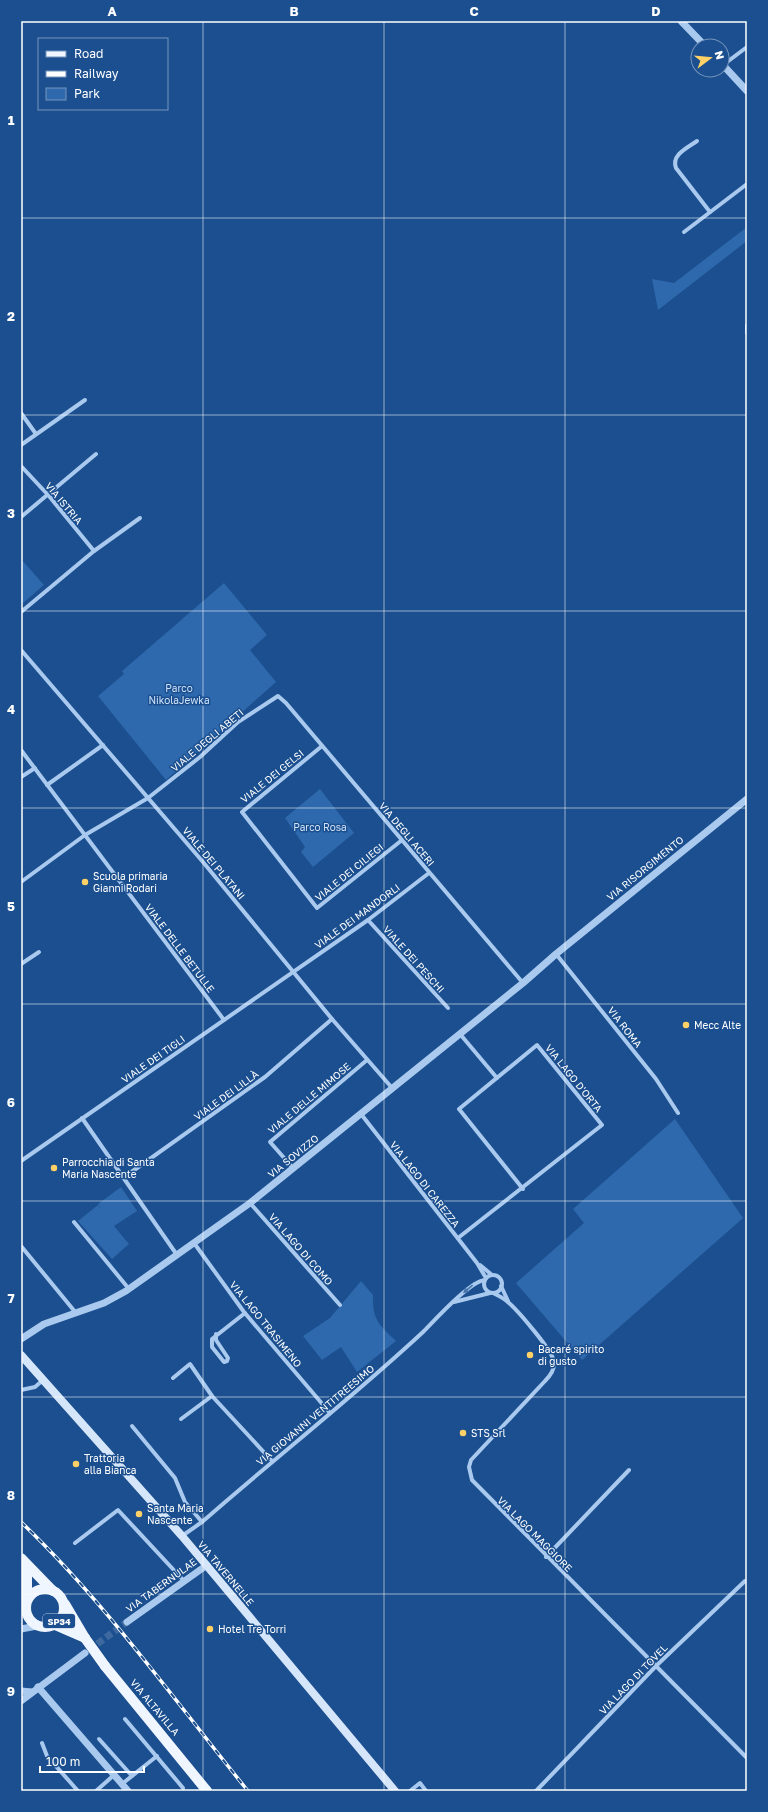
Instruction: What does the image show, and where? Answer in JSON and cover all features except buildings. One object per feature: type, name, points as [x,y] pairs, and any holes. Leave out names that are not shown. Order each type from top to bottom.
[{"type":"main road","name":"VIA TAVERNELLE","points":[[21,1355],[182,1536],[395,1791]]},
{"type":"main road","name":"SP34","points":[[21,1558],[63,1600],[64,1614],[55,1625],[44,1628],[36,1626],[29,1620],[25,1605],[27,1576],[21,1558]]},
{"type":"main road","points":[[25,1605],[38,1590],[53,1591]]},
{"type":"main road","name":"VIA ALTAVILLA","points":[[63,1600],[85,1638],[105,1666],[207,1791]]},
{"type":"main road","name":"SP34","points":[[55,1625],[85,1638]]},
{"type":"street","points":[[682,21],[698,38]]},
{"type":"street","points":[[730,59],[747,47]]},
{"type":"street","points":[[730,72],[747,91]]},
{"type":"street","points":[[697,140],[676,156],[674,162],[676,168],[710,212]]},
{"type":"street","points":[[684,232],[747,184]]},
{"type":"street","points":[[747,325],[747,333]]},
{"type":"street","points":[[21,445],[85,400]]},
{"type":"street","points":[[21,413],[36,434]]},
{"type":"street","points":[[21,517],[96,454]]},
{"type":"street","name":"VIA ISTRIA","points":[[21,466],[47,494],[94,551]]},
{"type":"street","points":[[21,612],[94,551],[140,518]]},
{"type":"street","name":"VIALE DEI PLATANI","points":[[21,650],[294,971],[332,1019],[393,1089]]},
{"type":"street","name":"VIA DEGLI ACERI","points":[[278,696],[286,703],[523,983]]},
{"type":"street","name":"VIALE DEGLI ABETI","points":[[21,882],[85,835],[148,798],[200,757],[238,722],[278,696]]},
{"type":"street","points":[[48,785],[103,746]]},
{"type":"street","name":"VIALE DEI GELSI","points":[[280,858],[242,812],[322,746]]},
{"type":"street","name":"VIALE DELLE BETULLE","points":[[21,750],[224,1020]]},
{"type":"street","points":[[21,777],[35,768]]},
{"type":"street","name":"VIA RISORGIMENTO","points":[[556,954],[747,799]]},
{"type":"street","name":"VIALE DEI CILIEGI","points":[[280,858],[317,908],[402,840]]},
{"type":"street","name":"VIALE DEI MANDORLI","points":[[294,971],[368,920],[429,873]]},
{"type":"street","name":"VIALE DEI PESCHI","points":[[368,920],[448,1008]]},
{"type":"street","points":[[21,964],[39,952]]},
{"type":"street","name":"VIA SOVIZZO","points":[[21,1339],[31,1331],[44,1324],[104,1303],[129,1289],[250,1203],[393,1089],[523,983],[556,954]]},
{"type":"street","name":"VIA ROMA","points":[[556,954],[656,1079],[678,1113]]},
{"type":"street","name":"VIALE DEI TIGLI","points":[[21,1161],[294,971]]},
{"type":"street","name":"VIALE DEI LILLÀ","points":[[123,1178],[265,1077],[332,1019]]},
{"type":"street","points":[[460,1034],[497,1078]]},
{"type":"street","name":"VIA LAGO D'ORTA","points":[[458,1238],[523,1189],[602,1125],[537,1045],[459,1109],[523,1189]]},
{"type":"street","name":"VIALE DELLE MIMOSE","points":[[293,1168],[270,1142],[367,1060]]},
{"type":"street","name":"VIA LAGO DI CAREZZA","points":[[361,1114],[477,1263]]},
{"type":"street","points":[[82,1118],[177,1255]]},
{"type":"street","name":"VIA LAGO DI COMO","points":[[250,1203],[340,1306]]},
{"type":"street","points":[[74,1222],[129,1289]]},
{"type":"street","name":"VIA LAGO TRASIMENO","points":[[194,1243],[245,1313],[330,1413]]},
{"type":"street","points":[[21,1246],[76,1313]]},
{"type":"street","points":[[477,1263],[500,1280],[509,1303]]},
{"type":"street","points":[[477,1263],[486,1279],[485,1289],[509,1303]]},
{"type":"street","points":[[486,1279],[492,1275]]},
{"type":"street","name":"VIA GIOVANNI VENTITREESIMO","points":[[182,1536],[202,1522],[394,1358],[478,1281],[486,1279]]},
{"type":"street","points":[[491,1293],[499,1291],[502,1286]]},
{"type":"street","name":"VIA GIOVANNI VENTITREESIMO","points":[[454,1302],[491,1293]]},
{"type":"street","name":"VIA LAGO MAGGIORE","points":[[509,1303],[550,1351],[553,1357],[554,1368],[545,1381],[477,1452],[469,1467],[472,1480],[476,1486],[546,1557],[747,1758]]},
{"type":"street","points":[[216,1334],[216,1340],[228,1358],[227,1361],[224,1362],[211,1344],[212,1339],[216,1334],[245,1313]]},
{"type":"street","points":[[173,1378],[190,1364],[212,1396],[272,1462]]},
{"type":"street","points":[[21,1390],[35,1387],[43,1380]]},
{"type":"street","points":[[181,1419],[212,1396]]},
{"type":"street","points":[[132,1426],[175,1478],[185,1502],[202,1522]]},
{"type":"street","points":[[546,1557],[629,1470]]},
{"type":"street","points":[[75,1543],[118,1510],[184,1581]]},
{"type":"street","name":"VIA TABERNULAE","points":[[127,1622],[206,1565]]},
{"type":"street","name":"VIA LAGO DI TOVEL","points":[[536,1791],[656,1666],[745,1580]]},
{"type":"street","points":[[21,1629],[36,1626]]},
{"type":"street","points":[[21,1701],[84,1653]]},
{"type":"street","points":[[21,1691],[35,1690]]},
{"type":"street","points":[[21,1695],[35,1690]]},
{"type":"street","points":[[35,1690],[128,1791]]},
{"type":"street","points":[[125,1719],[183,1788]]},
{"type":"street","points":[[99,1740],[132,1776]]},
{"type":"street","points":[[42,1743],[47,1756],[78,1791]]},
{"type":"street","points":[[122,1784],[157,1756]]},
{"type":"street","points":[[96,1791],[114,1775]]},
{"type":"street","points":[[410,1791],[420,1783],[426,1791]]},
{"type":"green space","points":[[747,227],[747,241],[658,310],[652,279],[674,283]]},
{"type":"green space","points":[[21,559],[44,585],[23,603],[21,601]]},
{"type":"green space","name":"Parco NikolaJewka","points":[[224,583],[267,635],[250,650],[276,682],[166,780],[98,696],[124,674],[122,671]]},
{"type":"green space","name":"Parco Rosa","points":[[320,789],[354,833],[313,867],[301,852],[305,847],[285,818]]},
{"type":"green space","points":[[675,1119],[743,1218],[582,1360],[516,1283],[584,1223],[573,1209]]},
{"type":"green space","points":[[121,1187],[137,1211],[114,1226],[129,1244],[112,1259],[78,1221],[98,1205],[102,1210],[98,1204]]},
{"type":"green space","points":[[361,1281],[373,1295],[375,1316],[381,1326],[396,1341],[357,1372],[341,1347],[322,1360],[303,1336],[330,1318]]},
{"type":"tunnel","points":[[89,1650],[127,1622]]},
{"type":"railway","points":[[21,1522],[82,1585],[111,1619],[248,1791]]},
{"type":"place","name":"Scuola primaria Gianni Rodari","points":[[85,882]]},
{"type":"place","name":"Mecc Alte","points":[[686,1025]]},
{"type":"place","name":"Parrocchia di Santa Maria Nascente","points":[[54,1168]]},
{"type":"place","name":"Bacaré spirito di gusto","points":[[530,1355]]},
{"type":"place","name":"STS Srl","points":[[463,1433]]},
{"type":"place","name":"Trattoria alla Bianca","points":[[76,1464]]},
{"type":"place","name":"Santa Maria Nascente","points":[[139,1514]]},
{"type":"place","name":"Hotel Tre Torri","points":[[210,1629]]}]
